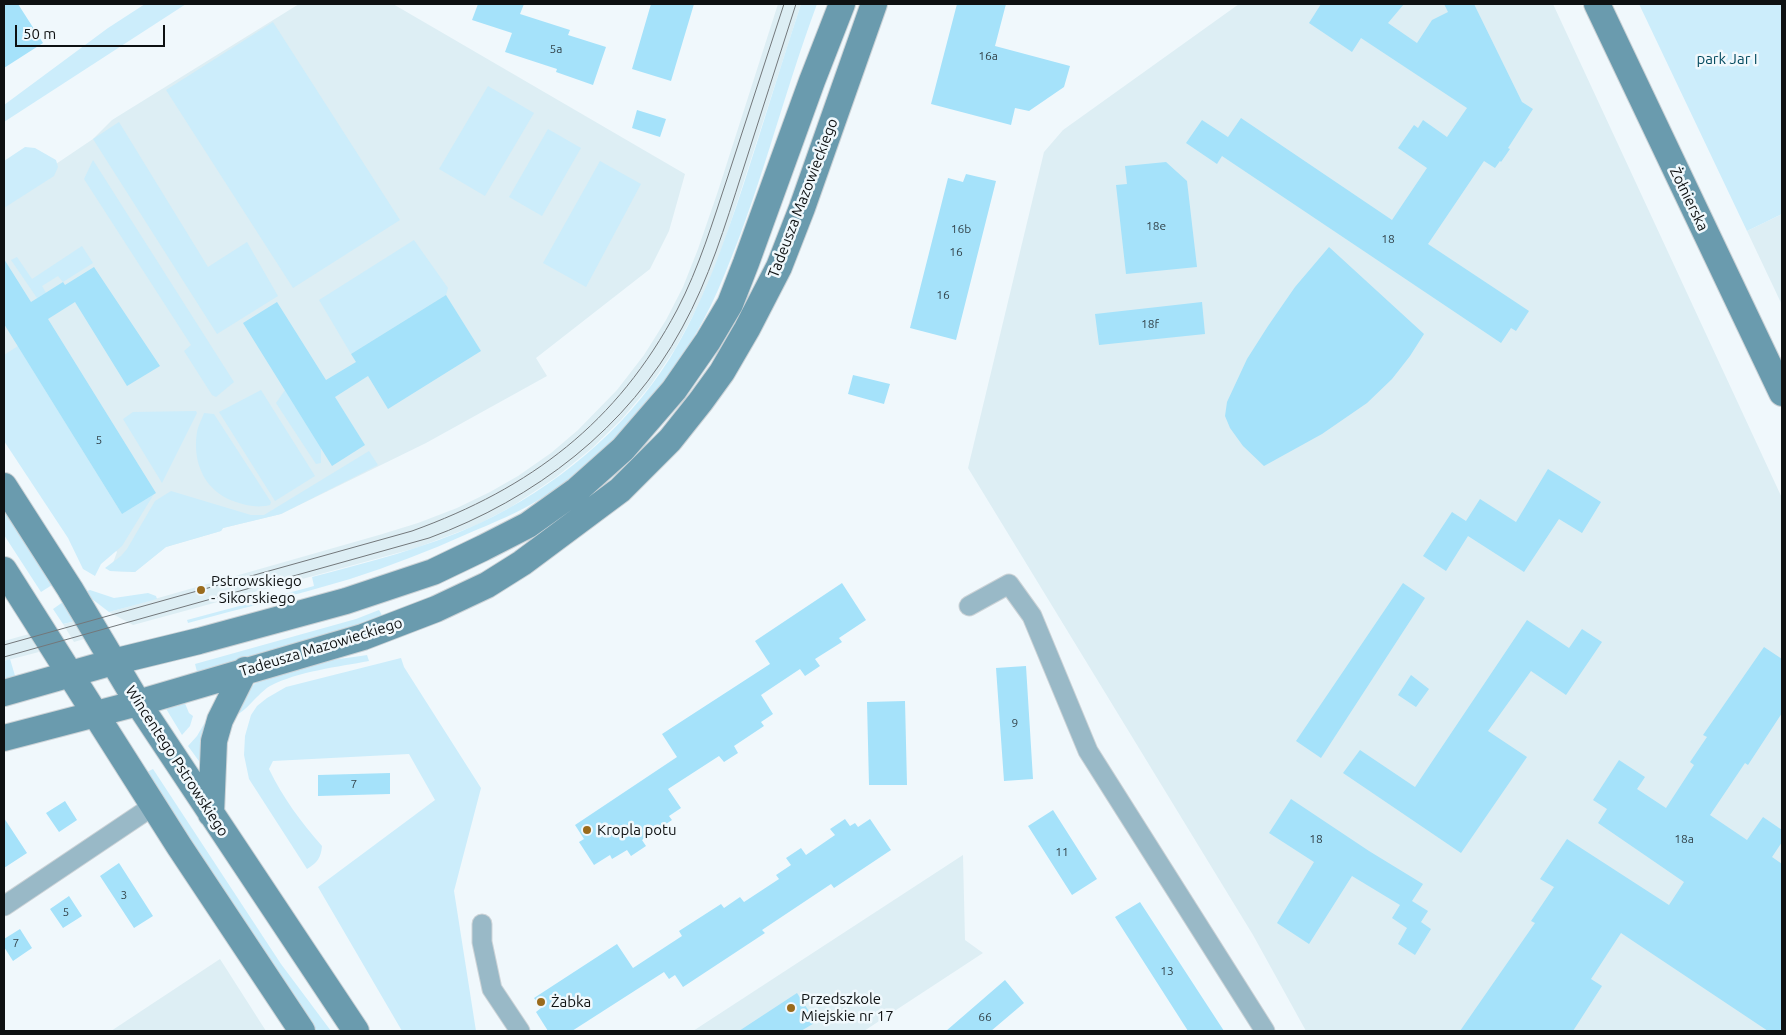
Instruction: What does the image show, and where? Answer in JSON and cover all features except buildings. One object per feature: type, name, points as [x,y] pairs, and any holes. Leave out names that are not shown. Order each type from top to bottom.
[{"type":"street","name":"Tadeusza Mazowieckiego","points":[[4,693],[113,662],[346,601],[433,572],[528,525],[577,490],[623,449],[674,390],[708,341],[730,304],[842,4]]},
{"type":"street","name":"Tadeusza Mazowieckiego","points":[[4,738],[138,703],[245,670],[363,637],[436,609],[487,585],[522,563],[620,490],[670,440],[701,401],[722,372],[747,329],[779,267],[802,208],[874,4]]},
{"type":"street","name":"Żołnierska","points":[[1597,4],[1782,393]]},
{"type":"street","name":"Wincentego Pstrowskiego","points":[[4,486],[70,589],[138,703],[356,1031]]},
{"type":"street","points":[[4,570],[153,806],[302,1031]]},
{"type":"street","points":[[969,606],[1009,584],[1032,616],[1088,751],[1265,1031]]},
{"type":"street","points":[[211,814],[214,741],[220,720],[245,670]]},
{"type":"street","points":[[4,906],[153,806]]},
{"type":"street","points":[[482,924],[482,942],[492,989],[520,1031]]},
{"type":"shaded area","points":[[299,4],[393,4],[685,174],[669,231],[650,269],[536,358],[547,376],[426,443],[281,514],[223,528],[221,531],[166,547],[135,572],[110,571],[117,552],[4,407],[4,199],[93,139],[112,120]]},
{"type":"shaded area","points":[[778,4],[801,4],[724,243],[703,297],[675,349],[650,386],[621,420],[591,449],[555,478],[511,507],[477,525],[416,548],[133,625],[109,612],[379,535],[457,508],[518,476],[551,453],[578,430],[617,390],[644,355],[666,320],[683,287],[718,191]]},
{"type":"shaded area","points":[[1239,4],[1553,4],[1782,498],[1782,1031],[1306,1031],[1253,935],[968,468],[1044,152],[1063,130]]},
{"type":"shaded area","points":[[1782,214],[1782,305],[1747,231]]},
{"type":"shaded area","points":[[76,621],[84,639],[74,642],[63,624]]},
{"type":"shaded area","points":[[29,634],[39,652],[4,661],[4,641]]},
{"type":"shaded area","points":[[963,855],[965,940],[983,953],[864,1031],[693,1031]]},
{"type":"shaded area","points":[[220,959],[266,1031],[111,1031]]},
{"type":"green space","points":[[145,4],[186,4],[4,122],[4,105],[108,28]]},
{"type":"green space","points":[[801,4],[817,4],[733,255],[718,290],[686,350],[646,406],[623,432],[572,477],[536,502],[497,521],[424,552],[350,579],[188,623],[187,620],[314,586],[312,577],[417,547],[478,524],[507,509],[561,475],[610,433],[652,384],[670,358],[693,317],[720,253]]},
{"type":"green space","name":"park Jar I","points":[[1639,4],[1782,4],[1782,214],[1747,231]]},
{"type":"green space","points":[[273,22],[400,220],[293,288],[166,90]]},
{"type":"green space","points":[[488,86],[534,113],[485,196],[439,169]]},
{"type":"green space","points":[[119,122],[208,267],[247,242],[278,296],[217,334],[93,139]]},
{"type":"green space","points":[[548,129],[581,148],[542,216],[509,197]]},
{"type":"green space","points":[[25,147],[35,148],[56,160],[58,167],[54,176],[4,208],[4,161]]},
{"type":"green space","points":[[93,160],[234,382],[216,397],[212,395],[184,351],[191,345],[84,179]]},
{"type":"green space","points":[[600,161],[641,184],[586,287],[543,263]]},
{"type":"green space","points":[[414,240],[448,288],[446,295],[351,354],[319,300]]},
{"type":"green space","points":[[82,246],[93,263],[63,282],[58,276],[42,286],[46,293],[37,298],[11,260],[17,257],[32,279]]},
{"type":"green space","points":[[18,346],[122,514],[154,494],[122,546],[101,564],[95,576],[83,569],[68,538],[4,441],[4,355]]},
{"type":"green space","points":[[261,390],[315,476],[275,501],[219,412]]},
{"type":"green space","points":[[285,390],[321,447],[321,463],[316,464],[276,403]]},
{"type":"green space","points":[[196,411],[197,413],[162,483],[123,419],[133,412]]},
{"type":"green space","points":[[204,413],[214,414],[271,502],[270,505],[244,505],[225,497],[209,484],[199,465],[196,443],[198,427]]},
{"type":"green space","points":[[369,451],[378,465],[281,514],[223,528],[221,531],[166,547],[135,572],[110,571],[105,568],[127,549],[155,501],[171,491],[251,515],[264,515]]},
{"type":"green space","points":[[4,511],[52,585],[41,592],[4,535]]},
{"type":"green space","points":[[90,590],[114,598],[148,593],[156,596],[157,599],[109,612],[92,599],[87,591]]},
{"type":"green space","points":[[63,602],[76,621],[63,624],[53,609]]},
{"type":"green space","points":[[379,610],[383,617],[363,625],[197,672],[195,664],[356,619]]},
{"type":"green space","points":[[367,655],[369,661],[306,673],[270,686],[235,715],[250,688],[260,680],[273,674],[305,665]]},
{"type":"green space","points":[[401,658],[404,667],[481,788],[454,891],[476,1031],[402,1031],[318,887],[435,800],[409,754],[273,761],[269,769],[280,790],[322,846],[318,860],[307,869],[249,779],[244,755],[245,736],[251,715],[257,706],[267,698],[286,687]]},
{"type":"green space","points":[[10,659],[16,679],[4,682],[4,661]]},
{"type":"green space","points":[[184,701],[189,713],[193,716],[190,726],[182,735],[165,707]]},
{"type":"green space","points":[[204,724],[209,726],[204,768],[188,746]]},
{"type":"green space","points":[[153,769],[281,964],[331,1031],[314,1031],[145,773]]},
{"type":"tram line","points":[[4,645],[412,531],[455,514],[495,494],[532,472],[567,447],[598,418],[627,386],[653,350],[685,294],[711,227],[784,4]]},
{"type":"tram line","points":[[4,657],[429,538],[468,522],[506,503],[541,481],[575,456],[635,398],[660,364],[692,309],[723,232],[796,4]]},
{"type":"place","name":"Pstrowskiego - Sikorskiego","points":[[201,590]]},
{"type":"place","name":"Kropla potu","points":[[587,830]]},
{"type":"place","name":"Żabka","points":[[541,1002]]},
{"type":"place","name":"Przedszkole Miejskie nr 17","points":[[791,1008]]}]
